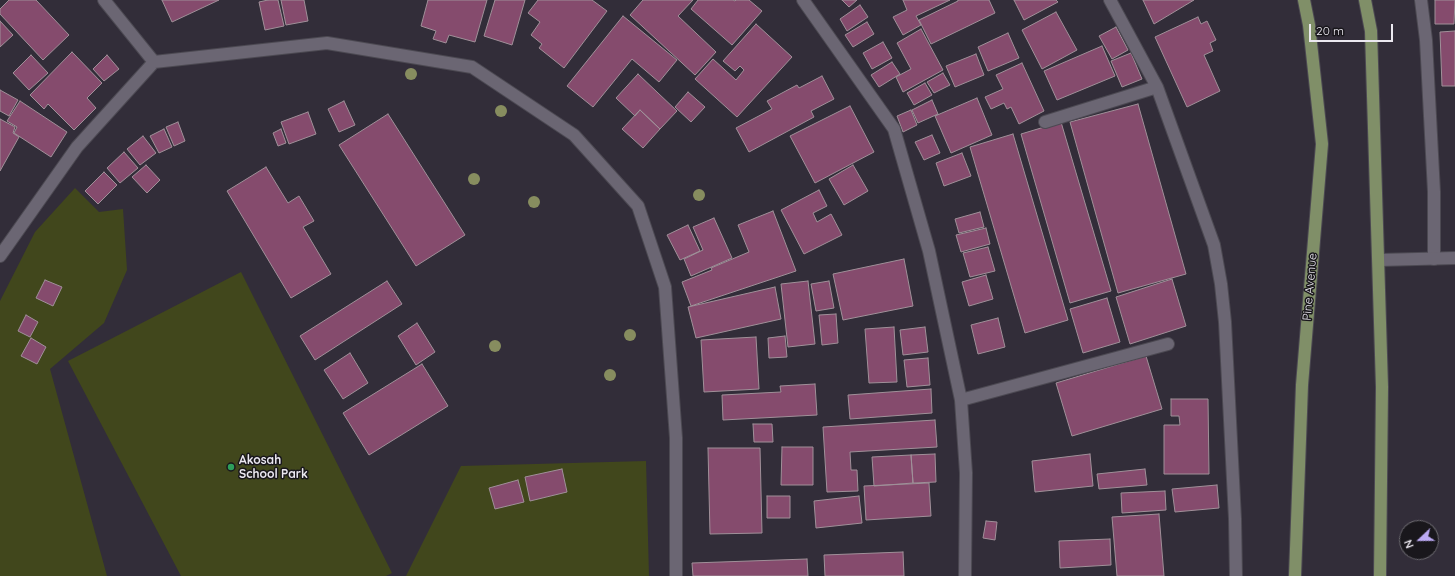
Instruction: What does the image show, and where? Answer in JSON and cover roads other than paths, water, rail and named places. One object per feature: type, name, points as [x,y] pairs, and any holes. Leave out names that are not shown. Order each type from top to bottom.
[{"type":"main road","name":"Pine Avenue","points":[[1295,576],[1302,385],[1322,144],[1309,25],[1304,0]]},
{"type":"main road","points":[[1365,0],[1371,31],[1379,260],[1382,387],[1380,576]]},
{"type":"street","points":[[104,0],[154,62]]},
{"type":"street","points":[[803,0],[894,129],[929,251],[961,400],[966,473],[965,576]]},
{"type":"street","points":[[1110,0],[1158,87],[1214,245],[1221,284],[1227,362],[1235,519],[1236,576]]},
{"type":"street","points":[[1421,0],[1426,40],[1434,192],[1434,259]]},
{"type":"street","points":[[0,256],[77,147],[154,62],[327,43],[472,67],[574,135],[638,206],[665,287],[676,438],[676,576]]},
{"type":"street","points":[[1046,122],[1158,87]]},
{"type":"street","points":[[1379,260],[1455,258]]},
{"type":"street","points":[[961,400],[1168,344]]},
{"type":"place","name":"Akosah School Park","points":[[231,467]]}]
